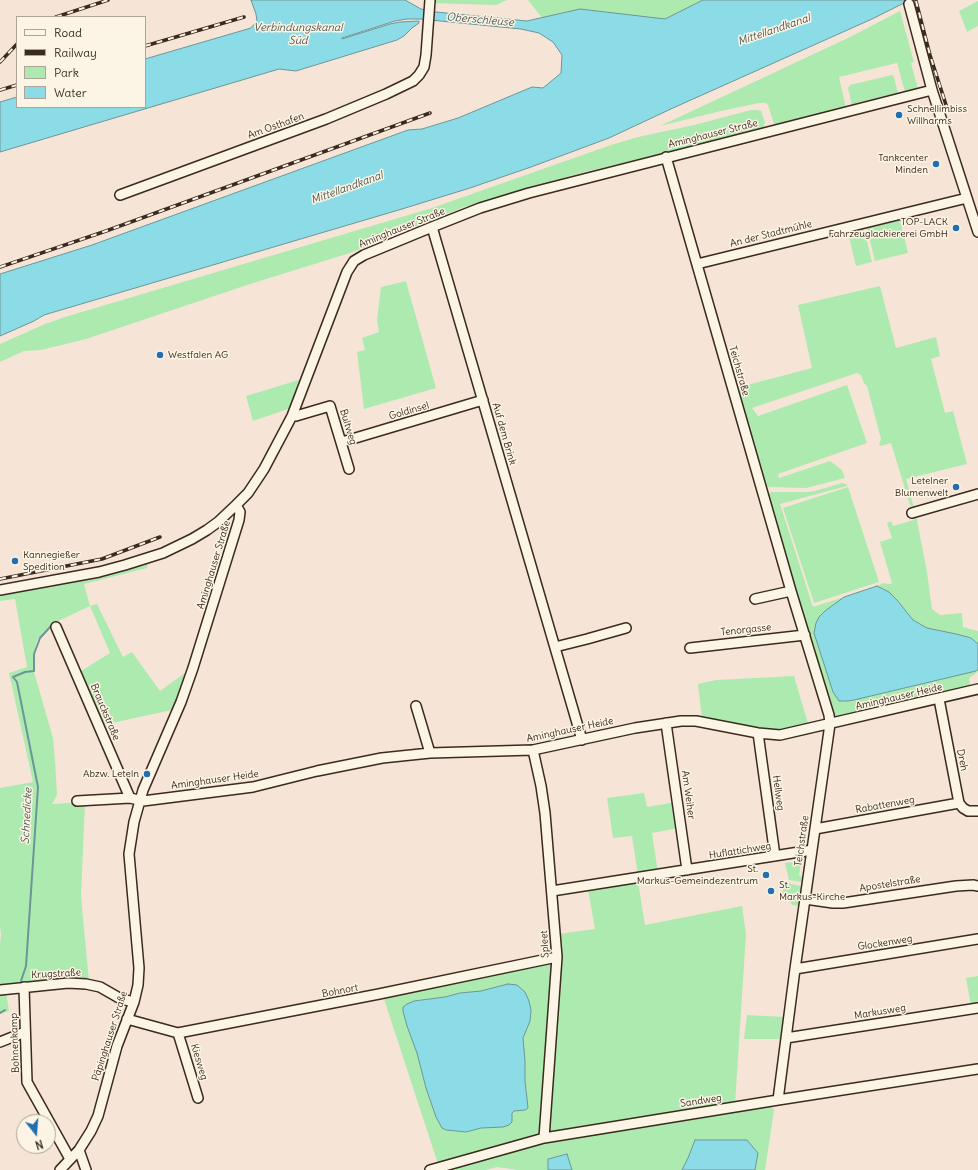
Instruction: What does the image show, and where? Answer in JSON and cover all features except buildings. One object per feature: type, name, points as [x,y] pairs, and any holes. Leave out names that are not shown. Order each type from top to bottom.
[{"type":"street","name":"Am Osthafen","points":[[120,195],[326,119],[413,81],[424,67],[430,3]]},
{"type":"street","points":[[909,4],[932,90],[978,232]]},
{"type":"street","name":"Aminghauser Straße","points":[[140,800],[181,702],[193,668],[239,520],[240,512],[236,505],[248,493],[264,469],[292,416],[351,264],[364,255],[432,227],[480,208],[529,193],[932,90]]},
{"type":"street","name":"Teichstraße","points":[[666,157],[791,591],[829,715],[830,724],[778,1100]]},
{"type":"street","name":"An der Stadtmühle","points":[[696,264],[967,198]]},
{"type":"street","name":"Auf dem Brink","points":[[432,227],[582,740]]},
{"type":"street","name":"Goldinsel","points":[[342,442],[483,400]]},
{"type":"street","name":"Bultweg","points":[[292,416],[330,406],[349,469]]},
{"type":"street","points":[[912,513],[978,494]]},
{"type":"street","points":[[0,590],[99,572],[163,553],[207,530],[236,505]]},
{"type":"street","points":[[755,599],[791,591]]},
{"type":"street","name":"Brauckstraße","points":[[56,627],[130,798]]},
{"type":"street","points":[[555,647],[626,628]]},
{"type":"street","name":"Tenorgasse","points":[[690,648],[805,635]]},
{"type":"street","name":"Aminghauser Heide","points":[[140,800],[143,801],[253,787],[347,764],[382,758],[430,754],[533,750],[635,728],[681,721],[696,721],[780,735],[978,690]]},
{"type":"street","name":"Dreh","points":[[940,699],[959,803]]},
{"type":"street","points":[[416,706],[430,754]]},
{"type":"street","name":"Am Weiher","points":[[666,723],[687,870]]},
{"type":"street","name":"Hellweg","points":[[758,732],[775,856]]},
{"type":"street","name":"Spleet","points":[[533,750],[545,813],[557,957],[544,1138]]},
{"type":"street","points":[[77,801],[130,798],[140,800]]},
{"type":"street","name":"Päpinghauser Straße","points":[[60,1170],[79,1150],[91,1131],[98,1116],[117,1046],[134,1002],[138,985],[139,968],[129,854],[134,822],[140,800]]},
{"type":"street","points":[[959,803],[962,808],[968,811],[978,811]]},
{"type":"street","name":"Rabattenweg","points":[[815,830],[959,803]]},
{"type":"street","name":"Huflattichweg","points":[[552,891],[812,850]]},
{"type":"street","name":"Apostelstraße","points":[[805,899],[827,903],[843,902],[956,886],[978,886]]},
{"type":"street","name":"Glockenweg","points":[[795,969],[978,939]]},
{"type":"street","name":"Bohnort","points":[[127,1019],[178,1033],[379,994],[557,957]]},
{"type":"street","name":"Krugstraße","points":[[0,990],[68,983],[86,984],[100,987],[121,999],[134,1002]]},
{"type":"street","name":"Bohnenkamp","points":[[24,987],[27,1082],[70,1159]]},
{"type":"street","name":"Markusweg","points":[[786,1038],[978,1008]]},
{"type":"street","points":[[0,1042],[25,1032]]},
{"type":"street","name":"Kiesweg","points":[[178,1033],[198,1098]]},
{"type":"street","name":"Sandweg","points":[[430,1170],[544,1138],[978,1069]]},
{"type":"street","points":[[79,1150],[86,1170]]},
{"type":"green space","points":[[430,0],[507,0],[496,5],[430,3]]},
{"type":"green space","points":[[528,0],[703,0],[665,19],[580,9],[542,18]]},
{"type":"green space","points":[[978,1],[978,26],[967,32],[959,11]]},
{"type":"green space","points":[[900,11],[914,62],[911,63],[918,89],[905,92],[897,63],[839,77],[846,108],[779,126],[774,124],[768,105],[766,103],[759,103],[660,126],[850,37]]},
{"type":"green space","points":[[892,75],[894,77],[898,94],[856,103],[855,106],[852,106],[848,88],[850,85]]},
{"type":"green space","points":[[751,110],[761,111],[765,122],[763,129],[577,174],[464,207],[350,253],[250,284],[86,339],[41,350],[24,351],[0,362],[0,344],[45,324],[65,317],[432,208],[608,146],[638,137],[694,125]]},
{"type":"green space","points":[[900,220],[908,253],[875,261],[867,228]]},
{"type":"green space","points":[[864,229],[872,262],[856,266],[848,233]]},
{"type":"green space","points":[[406,281],[436,388],[364,409],[357,352],[365,350],[362,338],[379,332],[377,320],[381,287]]},
{"type":"green space","points":[[880,286],[896,348],[936,337],[940,356],[931,359],[945,413],[953,411],[967,464],[906,479],[914,508],[910,505],[891,443],[881,446],[879,445],[881,439],[867,386],[861,375],[857,373],[752,408],[758,416],[847,385],[867,443],[778,474],[779,478],[830,461],[842,470],[845,478],[806,488],[766,487],[736,388],[812,368],[798,305]]},
{"type":"green space","points":[[302,379],[291,408],[253,421],[246,396]]},
{"type":"green space","points":[[842,483],[846,484],[847,486],[780,504],[813,607],[844,597],[825,611],[814,633],[833,692],[842,702],[976,671],[978,669],[978,672],[969,678],[971,689],[944,695],[941,685],[918,690],[920,700],[837,720],[832,716],[768,495],[772,492],[815,491]]},
{"type":"green space","points":[[848,487],[879,582],[814,603],[783,508]]},
{"type":"green space","points":[[916,515],[927,572],[932,609],[940,615],[962,613],[963,627],[978,631],[978,644],[971,638],[927,628],[913,620],[889,592],[877,586],[883,583],[892,583],[880,542],[892,538],[887,523],[891,521],[893,526],[914,520],[913,517]]},
{"type":"green space","points":[[148,562],[147,568],[84,584],[90,606],[52,624],[37,640],[33,656],[34,672],[53,738],[57,795],[52,804],[85,802],[81,897],[89,981],[0,987],[0,788],[33,782],[9,673],[27,667],[15,599],[0,601],[0,593],[93,577]]},
{"type":"green space","points":[[97,604],[123,657],[132,652],[160,691],[189,670],[176,709],[103,725],[81,671],[110,653],[90,606]]},
{"type":"green space","points":[[794,676],[809,727],[774,732],[702,719],[698,684],[716,680]]},
{"type":"green space","points":[[644,793],[647,807],[676,802],[679,828],[652,833],[658,873],[638,876],[632,836],[613,838],[607,798]]},
{"type":"green space","points":[[801,861],[799,876],[803,877],[802,882],[789,880],[785,863]]},
{"type":"green space","points":[[638,882],[645,925],[742,906],[746,934],[735,1104],[547,1135],[558,934],[595,929],[588,890]]},
{"type":"green space","points":[[788,883],[804,887],[801,906],[792,905],[789,900],[782,900],[782,884]]},
{"type":"green space","points":[[551,961],[555,965],[542,1136],[438,1164],[383,996]],"holes":[[[492,988],[526,1030],[523,1038],[528,1108],[525,1110],[514,1111],[503,1127],[481,1128],[466,1132],[446,1130],[442,1128],[436,1117],[426,1088],[423,1071],[413,1039],[414,1001]]]},
{"type":"green space","points":[[978,976],[978,1005],[971,1006],[966,978]]},
{"type":"green space","points":[[6,992],[9,1011],[0,1014],[0,993]]},
{"type":"green space","points":[[747,1015],[785,1017],[782,1039],[744,1039]]},
{"type":"green space","points":[[770,1104],[774,1110],[765,1170],[755,1170],[758,1153],[747,1140],[695,1140],[682,1170],[572,1170],[566,1154],[548,1159],[548,1170],[518,1170],[497,1167],[486,1170],[445,1170],[532,1145]]},
{"type":"water","points":[[251,0],[405,0],[421,9],[436,12],[527,21],[580,9],[665,19],[703,0],[910,0],[872,19],[609,138],[531,167],[402,209],[44,315],[0,336],[0,274],[92,245],[408,130],[422,129],[458,118],[532,87],[543,88],[561,73],[562,55],[553,42],[539,33],[521,29],[407,19],[395,21],[342,38],[390,24],[419,21],[419,23],[404,36],[397,40],[296,71],[279,69],[0,152],[0,102],[16,97],[16,108],[146,108],[146,59],[251,28],[257,21]]},
{"type":"water","points":[[877,586],[889,592],[913,620],[927,628],[971,638],[978,644],[978,669],[976,671],[854,700],[839,701],[833,692],[814,633],[816,623],[825,611],[844,597]]},
{"type":"water","points":[[508,984],[517,985],[525,992],[531,1010],[530,1021],[523,1038],[528,1108],[525,1110],[514,1111],[512,1113],[512,1122],[503,1127],[481,1128],[466,1132],[446,1130],[442,1128],[436,1117],[426,1088],[417,1053],[407,1026],[403,1007],[414,1001],[481,991]]},
{"type":"water","points":[[695,1140],[747,1140],[758,1153],[755,1170],[682,1170]]},
{"type":"water","points":[[567,1154],[572,1170],[548,1170],[548,1159]]},
{"type":"waterway","name":"Schnedicke","points":[[21,981],[26,966],[38,787],[17,682],[13,677],[25,672],[34,671],[34,654],[40,638],[51,626]]},
{"type":"waterway","name":"Schnedicke","points":[[0,1013],[5,1010]]},
{"type":"railway","points":[[59,16],[108,0]]},
{"type":"railway","points":[[916,1],[930,55],[947,108]]},
{"type":"railway","points":[[146,46],[244,17]]},
{"type":"railway","points":[[0,62],[16,45]]},
{"type":"railway","points":[[0,90],[16,85]]},
{"type":"railway","points":[[0,267],[106,231],[430,113]]},
{"type":"railway","points":[[0,579],[102,559],[160,537]]},
{"type":"place","name":"Schnellimbiss Willharms","points":[[899,115]]},
{"type":"place","name":"Tankcenter Minden","points":[[936,164]]},
{"type":"place","name":"TOP-LACK Fahrzeuglackiererei GmbH","points":[[956,228]]},
{"type":"place","name":"Westfalen AG","points":[[160,355]]},
{"type":"place","name":"Letelner Blumenwelt","points":[[956,487]]},
{"type":"place","name":"Kannegießer Spedition","points":[[15,561]]},
{"type":"place","name":"Abzw. Leteln","points":[[147,774]]},
{"type":"place","name":"St. Markus-Gemeindezentrum","points":[[766,875]]},
{"type":"place","name":"St. Markus-Kirche","points":[[771,891]]},
{"type":"water label","name":"Oberschleuse","points":[[480,20]]},
{"type":"water label","name":"Mittellandkanal","points":[[774,30]]},
{"type":"water label","name":"Verbindungskanal Süd","points":[[298,34]]},
{"type":"water label","name":"Mittellandkanal","points":[[347,188]]}]
